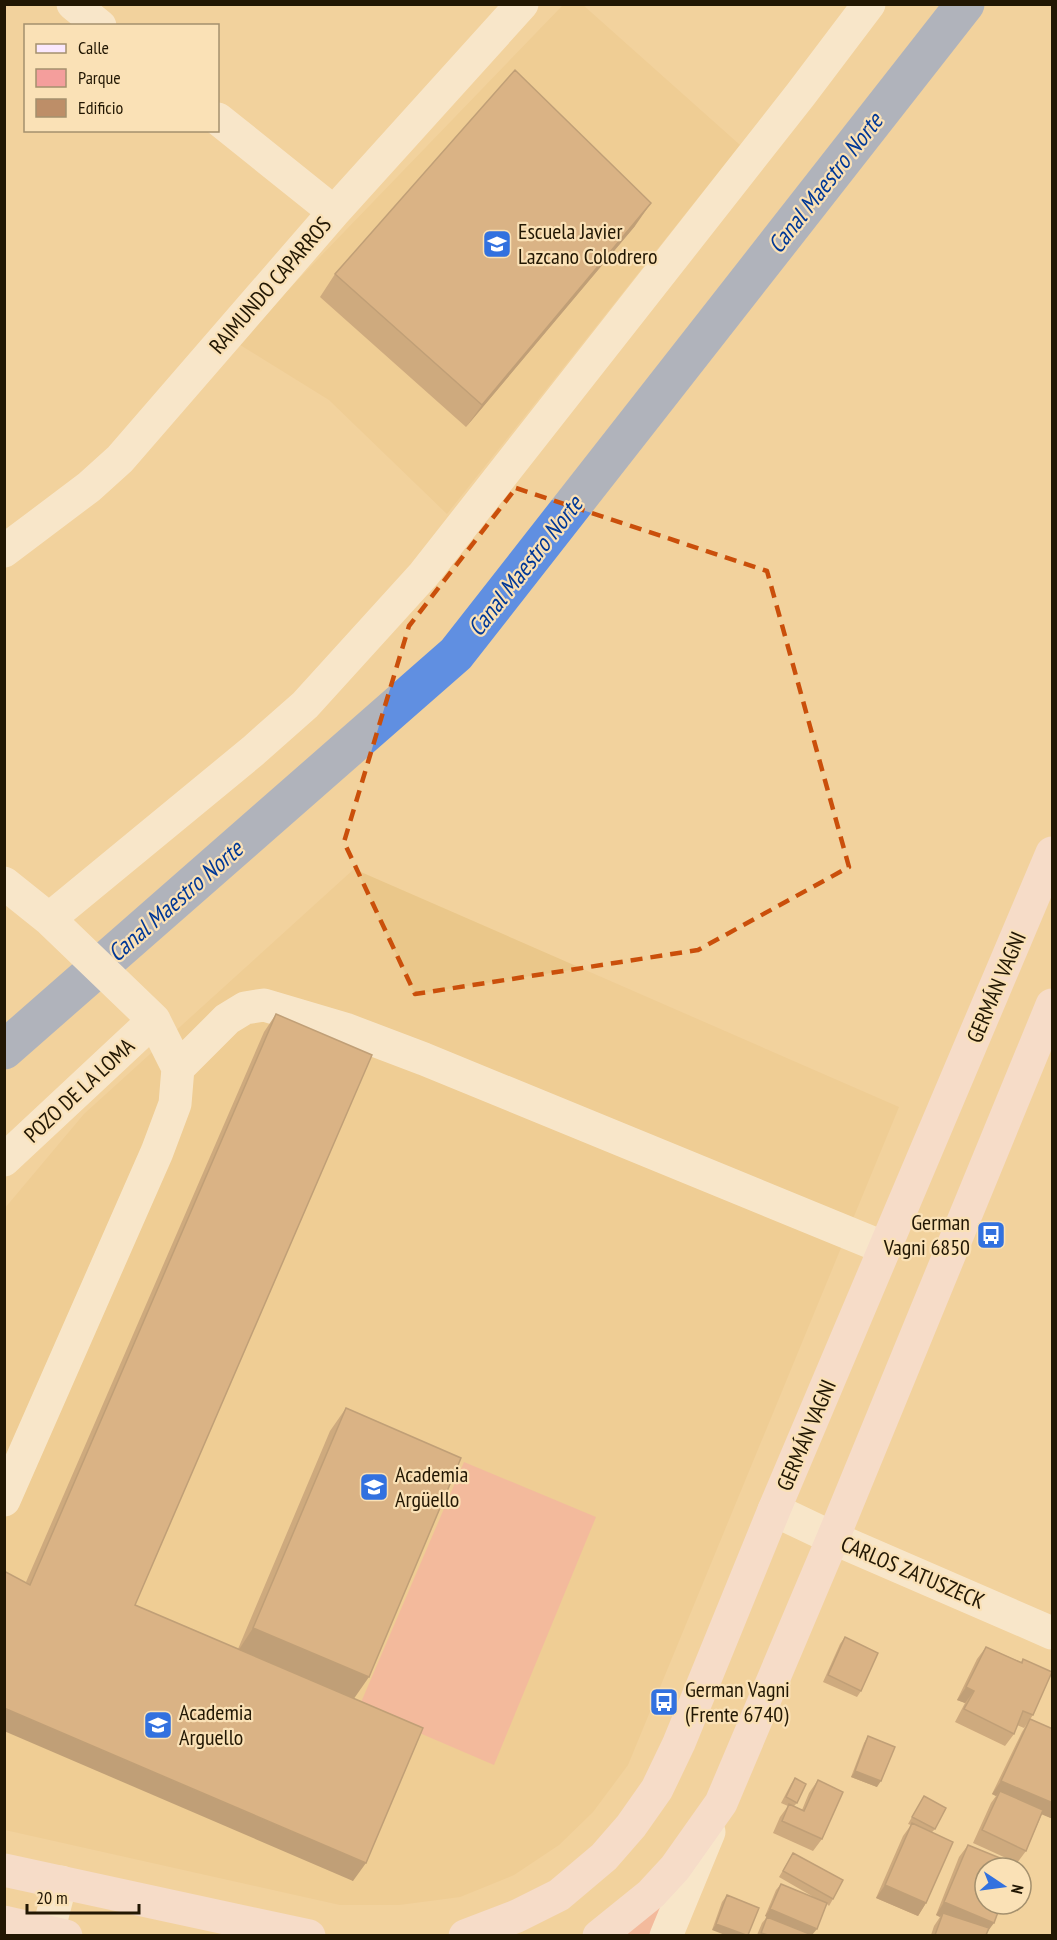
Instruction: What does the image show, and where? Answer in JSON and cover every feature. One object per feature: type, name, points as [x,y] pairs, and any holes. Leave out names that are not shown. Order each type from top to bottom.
[{"type":"main road","name":"GERMÁN VAGNI","points":[[465,1935],[517,1916],[559,1895],[604,1857],[631,1826],[657,1789],[679,1743],[774,1510],[885,1248],[1042,904],[1053,853]]},
{"type":"main road","points":[[599,1935],[651,1894],[675,1868],[721,1803],[1053,1005]]},
{"type":"main road","points":[[4,1870],[309,1935]]},
{"type":"main road","points":[[4,1923],[54,1934]]},
{"type":"street","points":[[73,4],[98,24]]},
{"type":"street","name":"RAIMUNDO CAPARROS","points":[[4,551],[89,487],[120,459],[334,212],[522,4]]},
{"type":"street","points":[[50,919],[253,751],[305,705],[381,623],[424,574],[869,4]]},
{"type":"street","points":[[219,120],[334,212]]},
{"type":"street","points":[[4,883],[50,919],[143,1009],[178,1068],[175,1104],[157,1152],[4,1500]]},
{"type":"street","points":[[178,1068],[227,1019],[245,1008],[264,1005],[345,1029],[424,1059],[885,1248]]},
{"type":"street","name":"POZO DE LA LOMA","points":[[4,1160],[143,1009]]},
{"type":"street","name":"CARLOS ZATUSZECK","points":[[774,1510],[833,1538],[1053,1633]]},
{"type":"street","points":[[666,1935],[721,1803]]},
{"type":"street","points":[[54,1934],[61,1882]]},
{"type":"highlighted area","points":[[516,488],[767,571],[849,867],[698,950],[415,994],[344,842],[409,626]]},
{"type":"shaded area","name":"Escuela Javier Lazcano Colodrero","points":[[563,5],[583,5],[740,145],[447,514],[329,400],[237,343]]},
{"type":"shaded area","name":"Academia Argüello","points":[[354,869],[899,1107],[628,1765],[593,1812],[559,1845],[514,1875],[460,1897],[399,1905],[340,1905],[5,1830],[5,1208],[84,1114]]},
{"type":"green space","points":[[464,1462],[596,1517],[494,1765],[359,1707]]},
{"type":"green space","points":[[669,1900],[654,1935],[621,1935]]},
{"type":"building","points":[[515,70],[651,203],[482,405],[335,274]]},
{"type":"building","points":[[276,1014],[372,1055],[135,1605],[423,1728],[366,1863],[4,1708],[4,1571],[30,1585]]},
{"type":"building","points":[[346,1408],[461,1458],[369,1677],[253,1628]]},
{"type":"building","points":[[845,1637],[878,1653],[861,1691],[828,1675]]},
{"type":"building","points":[[986,1647],[1022,1663],[1023,1659],[1052,1672],[1033,1715],[1023,1711],[1014,1734],[964,1709],[974,1691],[966,1687]]},
{"type":"building","points":[[1030,1719],[1053,1729],[1053,1803],[1001,1781]]},
{"type":"building","points":[[868,1736],[895,1747],[881,1781],[855,1771]]},
{"type":"building","points":[[795,1778],[806,1784],[797,1803],[786,1797]]},
{"type":"building","points":[[818,1780],[843,1792],[822,1839],[782,1821],[789,1804],[804,1811]]},
{"type":"building","points":[[1000,1791],[1043,1810],[1026,1851],[982,1830]]},
{"type":"building","points":[[924,1796],[946,1808],[935,1829],[912,1817]]},
{"type":"building","points":[[912,1823],[953,1842],[926,1903],[885,1885]]},
{"type":"building","points":[[968,1845],[995,1856],[973,1856],[973,1914],[944,1902]]},
{"type":"building","points":[[793,1853],[843,1880],[833,1899],[783,1871]]},
{"type":"building","points":[[781,1884],[827,1903],[817,1929],[770,1909]]},
{"type":"building","points":[[727,1895],[759,1908],[748,1935],[716,1924]]},
{"type":"building","points":[[943,1913],[989,1928],[986,1935],[935,1935]]},
{"type":"building","points":[[977,1916],[997,1916],[994,1923]]},
{"type":"building","points":[[767,1917],[812,1935],[761,1933]]},
{"type":"waterway","name":"Canal Maestro Norte","points":[[4,1050],[456,654],[965,4]]},
{"type":"place","name":"Escuela Javier Lazcano Colodrero","points":[[497,244]]},
{"type":"place","name":"German Vagni 6850","points":[[991,1235]]},
{"type":"place","name":"Academia Argüello","points":[[374,1487]]},
{"type":"place","name":"German Vagni (Frente 6740)","points":[[664,1702]]},
{"type":"place","name":"Academia Arguello","points":[[158,1725]]}]
